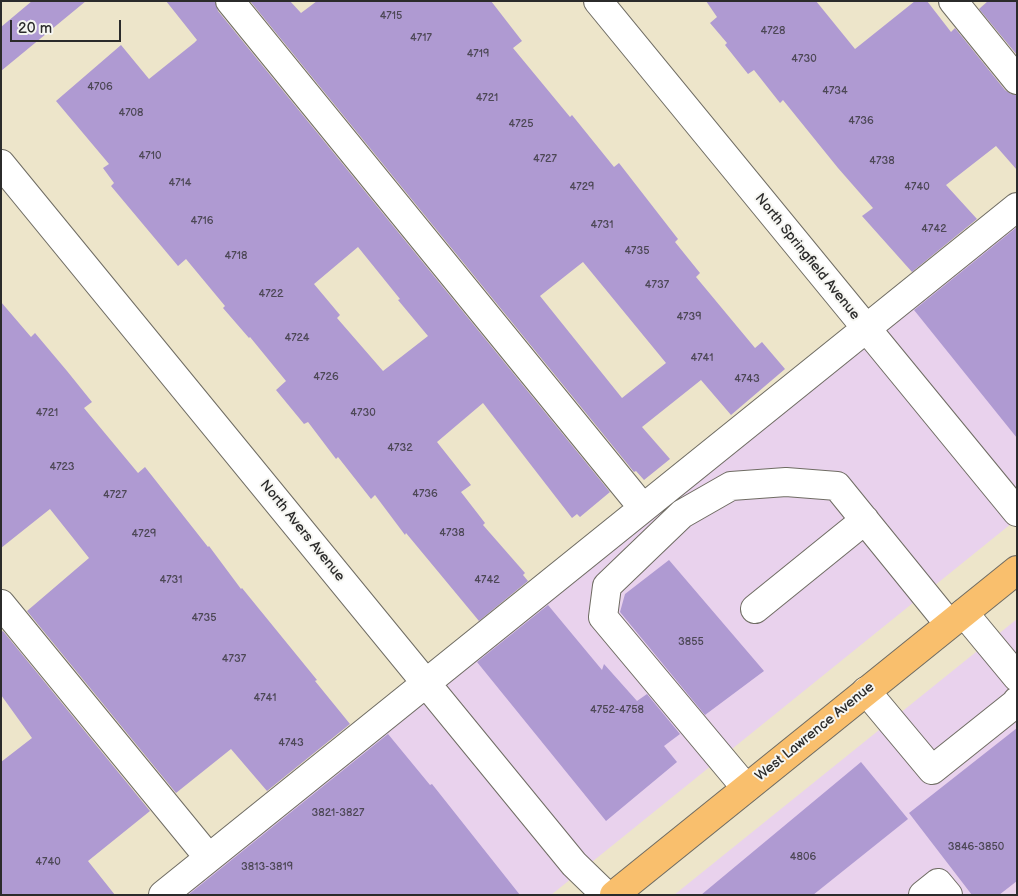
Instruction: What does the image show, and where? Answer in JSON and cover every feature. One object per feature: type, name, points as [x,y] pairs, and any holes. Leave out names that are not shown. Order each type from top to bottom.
[{"type":"main road","name":"West Lawrence Avenue","points":[[614,895],[1017,570]]},
{"type":"street","points":[[230,1],[643,508]]},
{"type":"street","name":"North Springfield Avenue","points":[[598,1],[1017,512]]},
{"type":"street","points":[[953,1],[1017,80]]},
{"type":"street","name":"North Avers Avenue","points":[[1,164],[574,864],[606,895]]},
{"type":"street","points":[[163,895],[1017,207]]},
{"type":"street","points":[[746,788],[602,617],[607,586],[682,514],[731,486],[786,482],[837,486],[865,520],[956,619],[1017,677]]},
{"type":"street","points":[[755,609],[865,520]]},
{"type":"street","points":[[1,604],[209,858]]},
{"type":"street","points":[[866,691],[932,770],[1017,702]]},
{"type":"street","points":[[924,895],[938,883],[948,895]]},
{"type":"shaded area","points":[[1017,206],[1017,519],[551,895],[161,895]]},
{"type":"shaded area","points":[[1017,619],[1017,895],[674,895]]},
{"type":"building","points":[[32,1],[86,1],[1,71],[1,27]]},
{"type":"building","points":[[166,1],[215,1],[218,11],[610,492],[580,517],[577,514],[572,518],[483,403],[437,442],[471,485],[461,492],[485,523],[483,525],[525,573],[523,575],[528,581],[479,621],[406,533],[405,535],[375,495],[371,499],[338,457],[336,459],[308,422],[304,424],[276,390],[286,381],[223,308],[225,306],[186,259],[178,266],[111,186],[114,183],[103,168],[109,164],[56,101],[121,45],[149,79],[197,40]],"holes":[[[358,247],[400,299],[398,300],[428,336],[383,371],[337,318],[340,315],[314,284]]]},
{"type":"building","points":[[250,1],[290,1],[301,13],[317,1],[491,1],[522,41],[513,48],[570,117],[572,115],[614,167],[619,163],[678,239],[675,242],[700,273],[696,277],[755,348],[762,342],[785,369],[731,415],[701,380],[642,427],[670,459],[644,480],[636,471],[634,472]],"holes":[[[583,262],[666,363],[622,398],[540,296]]]},
{"type":"building","points":[[706,1],[816,1],[855,49],[915,1],[927,1],[951,32],[955,28],[1005,90],[1017,95],[1017,170],[996,146],[946,185],[977,219],[912,272],[862,216],[873,208],[783,100],[780,103],[754,70],[748,74],[725,45],[727,43],[710,23],[717,17]]},
{"type":"building","points":[[988,1],[1017,1],[1017,55],[979,9]]},
{"type":"building","points":[[1017,227],[1017,438],[914,310]]},
{"type":"building","points":[[1,302],[31,337],[35,333],[67,371],[92,402],[84,408],[138,473],[145,467],[241,589],[317,680],[315,681],[350,724],[267,791],[231,749],[176,793],[27,611],[89,558],[50,509],[1,548]]},
{"type":"building","points":[[669,560],[764,671],[705,715],[620,612],[625,594]]},
{"type":"building","points":[[548,605],[602,670],[604,664],[637,701],[647,694],[680,734],[664,746],[677,762],[606,821],[477,662]]},
{"type":"building","points":[[3,631],[150,811],[88,861],[115,895],[1,895],[1,762],[32,738],[1,695],[1,632]]},
{"type":"building","points":[[1017,728],[1017,881],[999,895],[972,895],[909,813]]},
{"type":"building","points":[[388,734],[430,785],[432,784],[520,895],[188,895]]},
{"type":"building","points":[[861,762],[908,819],[813,895],[701,895]]}]
